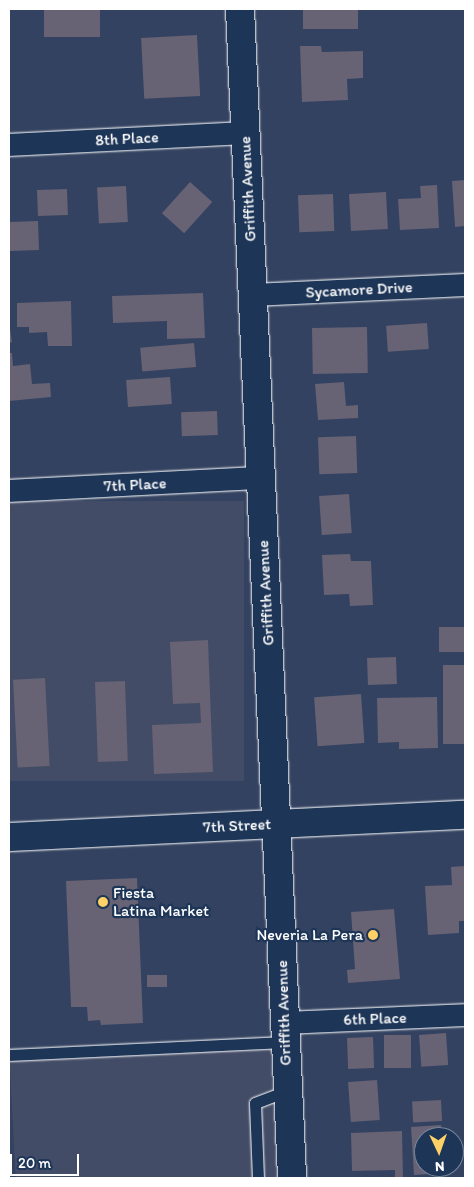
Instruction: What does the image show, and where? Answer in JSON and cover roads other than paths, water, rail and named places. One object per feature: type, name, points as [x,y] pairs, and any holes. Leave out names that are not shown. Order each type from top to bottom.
[{"type":"main road","name":"Griffith Avenue","points":[[240,9],[292,1178]]},
{"type":"main road","name":"7th Street","points":[[9,837],[465,815]]},
{"type":"street","name":"8th Place","points":[[9,145],[245,134]]},
{"type":"street","name":"Sycamore Drive","points":[[252,295],[465,285]]},
{"type":"street","name":"7th Place","points":[[9,491],[261,478]]},
{"type":"street","name":"6th Place","points":[[285,1033],[465,1015]]},
{"type":"lane","points":[[9,1055],[285,1033]]},
{"type":"lane","points":[[258,1178],[255,1103],[287,1090]]},
{"type":"place","name":"Fiesta Latina Market","points":[[103,902]]},
{"type":"place","name":"Neveria La Pera","points":[[373,935]]}]
